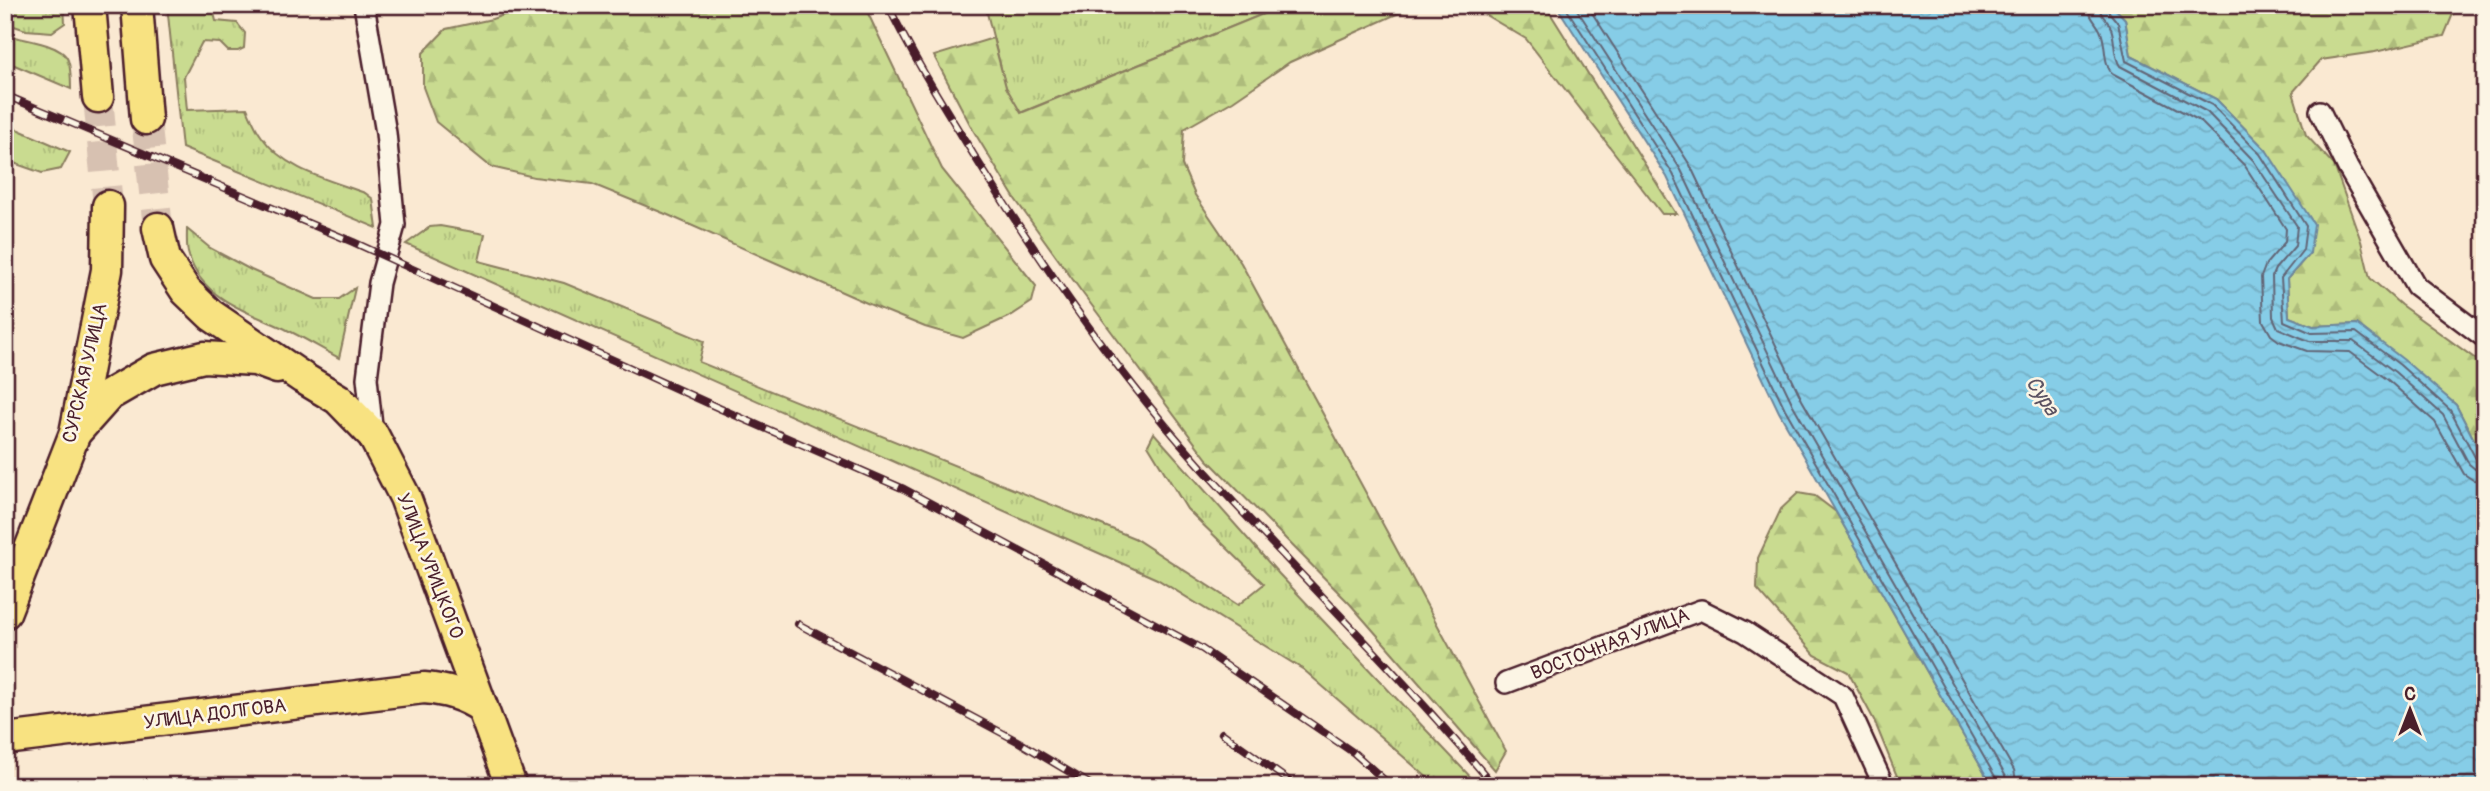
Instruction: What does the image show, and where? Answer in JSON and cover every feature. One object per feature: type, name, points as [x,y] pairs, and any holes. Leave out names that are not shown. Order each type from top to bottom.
[{"type":"main road","points":[[90,5],[98,97]]},
{"type":"main road","points":[[137,5],[146,119]]},
{"type":"main road","name":"СУРСКАЯ УЛИЦА","points":[[5,613],[75,433],[107,270],[108,206]]},
{"type":"main road","points":[[158,228],[166,259],[186,291],[211,315],[303,378]]},
{"type":"main road","points":[[75,433],[110,395],[153,369],[204,357],[255,360],[303,378]]},
{"type":"main road","name":"УЛИЦА УРИЦКОГО","points":[[303,378],[338,399],[373,435],[405,497],[510,786]]},
{"type":"main road","points":[[424,688],[439,680],[450,667],[456,652],[455,635]]},
{"type":"main road","name":"УЛИЦА ДОЛГОВА","points":[[5,739],[424,688],[446,690],[465,696],[482,707]]},
{"type":"main road","points":[[5,715],[22,728],[47,734]]},
{"type":"street","points":[[364,5],[386,133],[395,225],[379,283],[367,378],[373,435]]},
{"type":"street","points":[[2319,111],[2348,168],[2416,286],[2485,338]]},
{"type":"street","name":"ВОСТОЧНАЯ УЛИЦА","points":[[1506,683],[1701,610],[1745,632],[1843,696],[1884,786]]},
{"type":"green space","points":[[5,5],[64,5],[65,23],[52,32],[26,30],[5,23]]},
{"type":"green space","points":[[167,5],[212,5],[216,21],[237,23],[245,33],[244,48],[238,51],[228,51],[220,43],[202,42],[184,77],[187,110],[247,108],[260,134],[282,158],[323,178],[365,193],[373,199],[377,228],[182,148]]},
{"type":"green space","points":[[533,5],[864,5],[942,169],[1036,286],[1032,302],[1012,315],[963,338],[925,327],[876,307],[592,184],[534,177],[491,167],[436,122],[423,87],[423,53],[446,29],[492,19]]},
{"type":"green space","points":[[985,5],[1285,5],[1020,113],[1006,88]]},
{"type":"green space","points":[[1285,5],[1435,5],[1410,8],[1290,62],[1233,101],[1184,129],[1182,165],[1195,195],[1241,263],[1506,751],[1495,770],[1350,604],[1207,459],[1015,199],[973,130],[934,56],[993,38],[1006,87],[1021,113]]},
{"type":"green space","points":[[1447,5],[1545,5],[1676,214],[1662,214],[1526,39],[1482,13]]},
{"type":"green space","points":[[2112,5],[2452,5],[2455,9],[2444,36],[2375,52],[2321,60],[2293,92],[2306,135],[2334,165],[2361,241],[2370,278],[2401,305],[2477,360],[2485,372],[2485,461],[2456,405],[2357,324],[2313,326],[2289,317],[2287,279],[2310,253],[2266,150],[2216,99],[2131,56],[2125,19]]},
{"type":"green space","points":[[5,35],[41,43],[64,54],[70,66],[71,89],[5,61]]},
{"type":"green space","points":[[5,124],[70,152],[61,169],[42,173],[5,160]]},
{"type":"green space","points":[[440,226],[485,234],[479,261],[564,283],[704,341],[699,362],[1134,538],[1238,605],[1264,584],[1187,509],[1148,445],[1154,433],[1279,574],[1479,786],[1437,786],[1304,670],[1157,579],[406,244],[430,227]]},
{"type":"green space","points":[[187,229],[210,248],[316,299],[339,299],[355,288],[339,358],[240,309],[214,293],[195,270],[189,256]]},
{"type":"green space","points":[[1798,493],[1815,496],[1836,512],[1992,786],[1901,786],[1874,720],[1848,672],[1815,655],[1757,589],[1758,558],[1781,509]]},
{"type":"water","name":"Сура","points":[[1556,5],[2112,5],[2125,19],[2131,56],[2216,99],[2266,150],[2314,224],[2310,253],[2287,279],[2289,317],[2313,326],[2357,324],[2456,405],[2485,461],[2485,786],[1992,786],[1779,412],[1667,177]]},
{"type":"tunnel","points":[[98,97],[108,206]]},
{"type":"tunnel","points":[[146,119],[158,228]]},
{"type":"railway","points":[[888,5],[930,82],[1002,200],[1087,325],[1148,405],[1214,481],[1391,669],[1494,786]]},
{"type":"railway","points":[[5,95],[353,242],[904,489],[1202,649],[1354,753],[1391,786]]},
{"type":"railway","points":[[798,624],[1019,742],[1093,786]]},
{"type":"railway","points":[[1222,733],[1296,786]]}]
